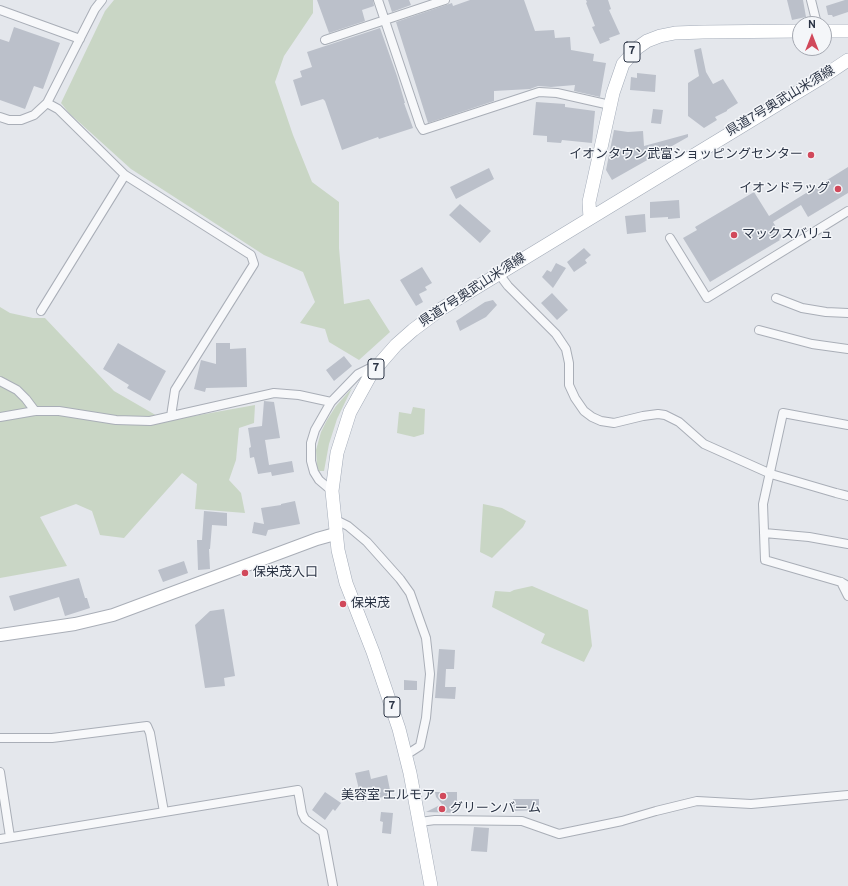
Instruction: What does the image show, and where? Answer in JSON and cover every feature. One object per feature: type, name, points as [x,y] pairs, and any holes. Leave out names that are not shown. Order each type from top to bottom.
[{"type":"main road","name":"7","points":[[590,218],[589,202],[610,105],[619,72],[623,64],[637,48],[647,41],[660,36],[675,33],[792,31]]},
{"type":"main road","points":[[832,31],[848,31]]},
{"type":"main road","name":"県道7号奥武山米須線","points":[[431,886],[420,822],[399,729],[374,652],[346,583],[339,558],[335,534],[332,491],[337,454],[350,412],[371,374],[396,345],[441,309],[821,78],[848,60]]},
{"type":"street","points":[[0,117],[9,120],[20,120],[34,115],[47,103],[95,9],[102,0]]},
{"type":"street","points":[[378,0],[423,130],[546,91],[610,105]]},
{"type":"street","points":[[325,40],[445,0]]},
{"type":"street","points":[[810,0],[815,16]]},
{"type":"street","points":[[0,10],[80,39]]},
{"type":"street","points":[[47,103],[58,109],[125,175],[251,255],[254,264],[176,390],[171,416]]},
{"type":"street","points":[[41,311],[125,175]]},
{"type":"street","points":[[670,238],[707,298],[848,212]]},
{"type":"street","points":[[499,274],[508,286],[556,334],[566,349],[569,363],[569,385],[575,398],[584,411],[592,417],[601,421],[614,423],[642,416],[658,414],[665,415],[679,422],[704,444],[771,474],[848,496]]},
{"type":"street","points":[[776,298],[802,308],[826,312],[848,312]]},
{"type":"street","points":[[759,330],[812,344],[848,349]]},
{"type":"street","points":[[332,491],[319,480],[314,472],[311,462],[311,443],[315,430],[331,402],[358,374],[382,361]]},
{"type":"street","points":[[0,381],[16,390],[26,399],[35,411]]},
{"type":"street","points":[[0,417],[35,411],[60,411],[116,420],[150,421],[274,393],[299,395],[331,402]]},
{"type":"street","points":[[848,425],[783,413],[764,504],[765,560],[844,584],[848,596]]},
{"type":"street","points":[[334,519],[348,526],[367,542],[400,579],[410,593],[426,638],[430,674],[426,718],[420,746],[406,755]]},
{"type":"street","points":[[0,635],[76,624],[113,615],[317,539],[335,534]]},
{"type":"street","points":[[764,534],[809,537],[848,544]]},
{"type":"street","points":[[0,738],[52,738],[147,726],[150,733],[164,812]]},
{"type":"street","points":[[0,772],[10,837]]},
{"type":"street","points":[[0,839],[298,790],[302,813],[305,819],[323,832],[333,886]]},
{"type":"street","points":[[420,822],[435,820],[522,820],[559,834],[622,822],[656,811],[697,801],[751,804],[848,795]]},
{"type":"green space","points":[[114,0],[313,0],[313,13],[284,56],[275,82],[293,135],[312,182],[339,202],[339,248],[344,304],[369,299],[390,332],[359,360],[329,342],[325,329],[300,323],[315,302],[303,272],[264,255],[131,169],[69,113],[61,103],[105,11]]},
{"type":"green space","points":[[0,307],[10,313],[33,318],[45,318],[114,391],[166,421],[255,405],[254,423],[239,428],[236,460],[229,480],[241,493],[245,513],[195,509],[197,484],[182,473],[124,538],[100,535],[92,511],[76,504],[40,517],[67,566],[0,578]]},
{"type":"green space","points":[[352,388],[337,419],[329,444],[324,471],[319,471],[317,467],[316,450],[321,432],[336,406]]},
{"type":"green space","points":[[413,407],[425,409],[424,434],[414,437],[397,433],[399,412],[411,414]]},
{"type":"green space","points":[[483,504],[502,508],[526,521],[523,527],[492,558],[480,552]]},
{"type":"green space","points":[[532,586],[588,610],[592,646],[584,662],[541,643],[545,634],[492,607],[495,591],[510,592]]},
{"type":"building","points":[[317,0],[373,0],[374,6],[362,10],[365,21],[329,33]]},
{"type":"building","points":[[388,0],[409,0],[411,5],[392,12]]},
{"type":"building","points":[[470,0],[524,0],[535,31],[554,30],[555,38],[570,37],[571,50],[594,54],[593,61],[606,63],[600,97],[574,91],[575,85],[551,87],[538,86],[530,89],[494,91],[494,101],[428,123],[396,22],[452,3],[453,6]]},
{"type":"building","points":[[586,0],[608,0],[611,9],[609,10],[620,34],[609,38],[610,40],[600,44],[592,27],[595,26]]},
{"type":"building","points":[[787,0],[803,0],[806,16],[792,16],[792,20]]},
{"type":"building","points":[[848,0],[848,12],[833,17],[832,15],[828,15],[826,6]]},
{"type":"building","points":[[14,27],[60,43],[43,89],[34,86],[25,109],[0,100],[0,39],[9,42]]},
{"type":"building","points":[[380,28],[413,128],[379,139],[378,137],[342,150],[325,101],[323,99],[301,106],[293,80],[302,77],[300,71],[312,67],[307,52]]},
{"type":"building","points":[[701,48],[706,72],[713,84],[723,79],[738,103],[715,117],[717,120],[704,128],[688,116],[688,83],[699,76],[694,50]]},
{"type":"building","points":[[637,73],[656,75],[655,92],[630,90],[631,77],[637,78]]},
{"type":"building","points":[[536,102],[565,104],[565,107],[595,111],[592,143],[562,140],[561,143],[547,142],[547,136],[533,135]]},
{"type":"building","points":[[653,109],[663,110],[661,124],[651,123]]},
{"type":"building","points":[[614,130],[628,132],[643,131],[644,146],[688,134],[688,137],[612,180],[606,170]]},
{"type":"building","name":"マックスバリュ","points":[[848,167],[848,193],[808,217],[801,205],[773,222],[782,237],[779,239],[780,240],[710,282],[683,238],[697,230],[695,227],[754,192],[769,216]]},
{"type":"building","points":[[489,168],[494,179],[456,199],[450,187]]},
{"type":"building","points":[[679,200],[680,218],[650,218],[650,202]]},
{"type":"building","points":[[460,204],[491,231],[480,243],[449,215]]},
{"type":"building","points":[[645,214],[646,232],[627,234],[625,216]]},
{"type":"building","points":[[584,248],[591,255],[585,260],[587,263],[574,272],[567,262]]},
{"type":"building","points":[[556,263],[566,268],[553,288],[542,277],[547,270],[551,272]]},
{"type":"building","points":[[422,267],[432,283],[425,287],[427,290],[419,294],[423,302],[416,306],[400,280]]},
{"type":"building","points":[[552,293],[568,310],[557,320],[541,303]]},
{"type":"building","points":[[493,300],[497,305],[486,317],[460,331],[456,321],[485,302]]},
{"type":"building","points":[[118,343],[166,371],[150,401],[127,388],[129,385],[103,369]]},
{"type":"building","points":[[216,343],[230,343],[230,349],[246,348],[247,387],[206,388],[205,392],[194,389],[201,360],[216,364]]},
{"type":"building","points":[[344,356],[352,366],[334,381],[326,370]]},
{"type":"building","points":[[264,401],[274,402],[280,438],[265,440],[269,465],[292,461],[294,472],[272,476],[271,472],[258,474],[254,457],[250,458],[249,448],[251,447],[248,428],[262,426]]},
{"type":"building","points":[[295,501],[300,524],[268,530],[266,536],[252,533],[254,522],[264,524],[261,508]]},
{"type":"building","points":[[204,511],[227,513],[227,526],[212,525],[209,549],[210,569],[198,570],[197,540],[202,540]]},
{"type":"building","points":[[184,561],[188,573],[163,582],[158,570]]},
{"type":"building","points":[[79,578],[85,598],[87,598],[90,608],[65,616],[59,597],[14,611],[9,596]]},
{"type":"building","points":[[224,609],[235,676],[224,678],[225,686],[205,688],[195,625],[210,611]]},
{"type":"building","points":[[439,649],[455,650],[454,669],[446,669],[445,687],[456,687],[455,699],[435,698]]},
{"type":"building","points":[[404,680],[417,681],[417,690],[404,690]]},
{"type":"building","points":[[369,770],[371,779],[387,775],[391,795],[362,802],[355,773]]},
{"type":"building","points":[[325,792],[341,803],[335,811],[333,809],[325,820],[312,810]]},
{"type":"building","points":[[435,792],[457,792],[457,813],[426,812],[442,804],[436,797]]},
{"type":"building","points":[[513,799],[539,799],[539,810],[513,811]]},
{"type":"building","points":[[381,812],[393,813],[391,834],[382,833],[383,822],[380,821]]},
{"type":"building","points":[[474,827],[489,828],[487,852],[471,851]]},
{"type":"place","name":"イオンタウン武富ショッピングセンター","points":[[811,155]]},
{"type":"place","name":"イオンドラッグ","points":[[838,189]]},
{"type":"place","name":"マックスバリュ","points":[[734,235]]},
{"type":"place","name":"保栄茂入口","points":[[245,573]]},
{"type":"place","name":"保栄茂","points":[[343,604]]},
{"type":"place","name":"美容室 エルモア","points":[[443,796]]},
{"type":"place","name":"グリーンバーム","points":[[442,809]]}]
